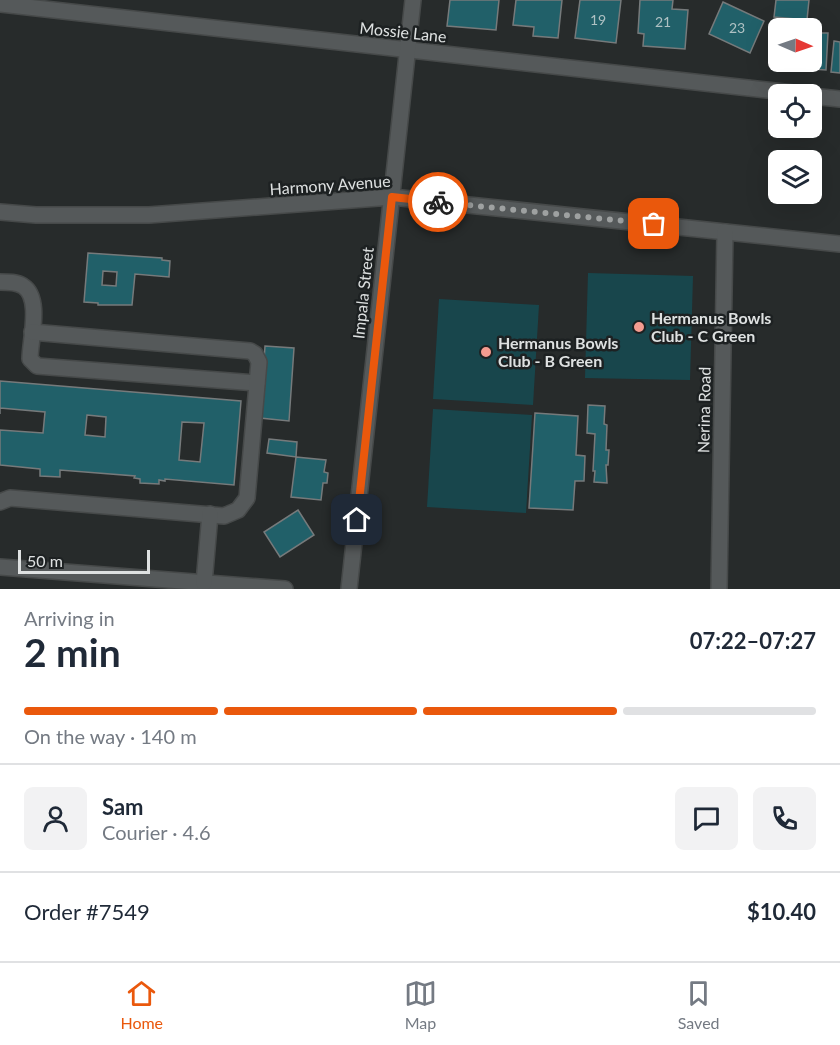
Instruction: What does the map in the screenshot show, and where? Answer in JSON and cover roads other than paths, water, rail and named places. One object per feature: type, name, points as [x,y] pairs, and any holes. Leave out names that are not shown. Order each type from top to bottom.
[{"type":"street","name":"Impala Street","points":[[349,589],[413,0]]},
{"type":"street","name":"Mossie Lane","points":[[0,4],[768,90]]},
{"type":"street","points":[[822,97],[840,99]]},
{"type":"street","name":"Harmony Avenue","points":[[0,212],[36,215],[149,215],[392,197],[840,244]]},
{"type":"street","name":"Nerina Road","points":[[719,589],[725,232]]},
{"type":"street","points":[[0,282],[17,283],[31,294],[34,306],[30,359],[37,366],[257,383]]},
{"type":"street","points":[[0,501],[10,498],[224,516],[234,513],[244,505],[247,498],[257,383],[257,358],[250,351],[32,332]]},
{"type":"street","points":[[204,583],[210,514]]},
{"type":"street","points":[[0,567],[285,589]]},
{"type":"place","name":"Hermanus Bowls Club - C Green","points":[[639,327]]},
{"type":"place","name":"Hermanus Bowls Club - B Green","points":[[486,352]]}]
